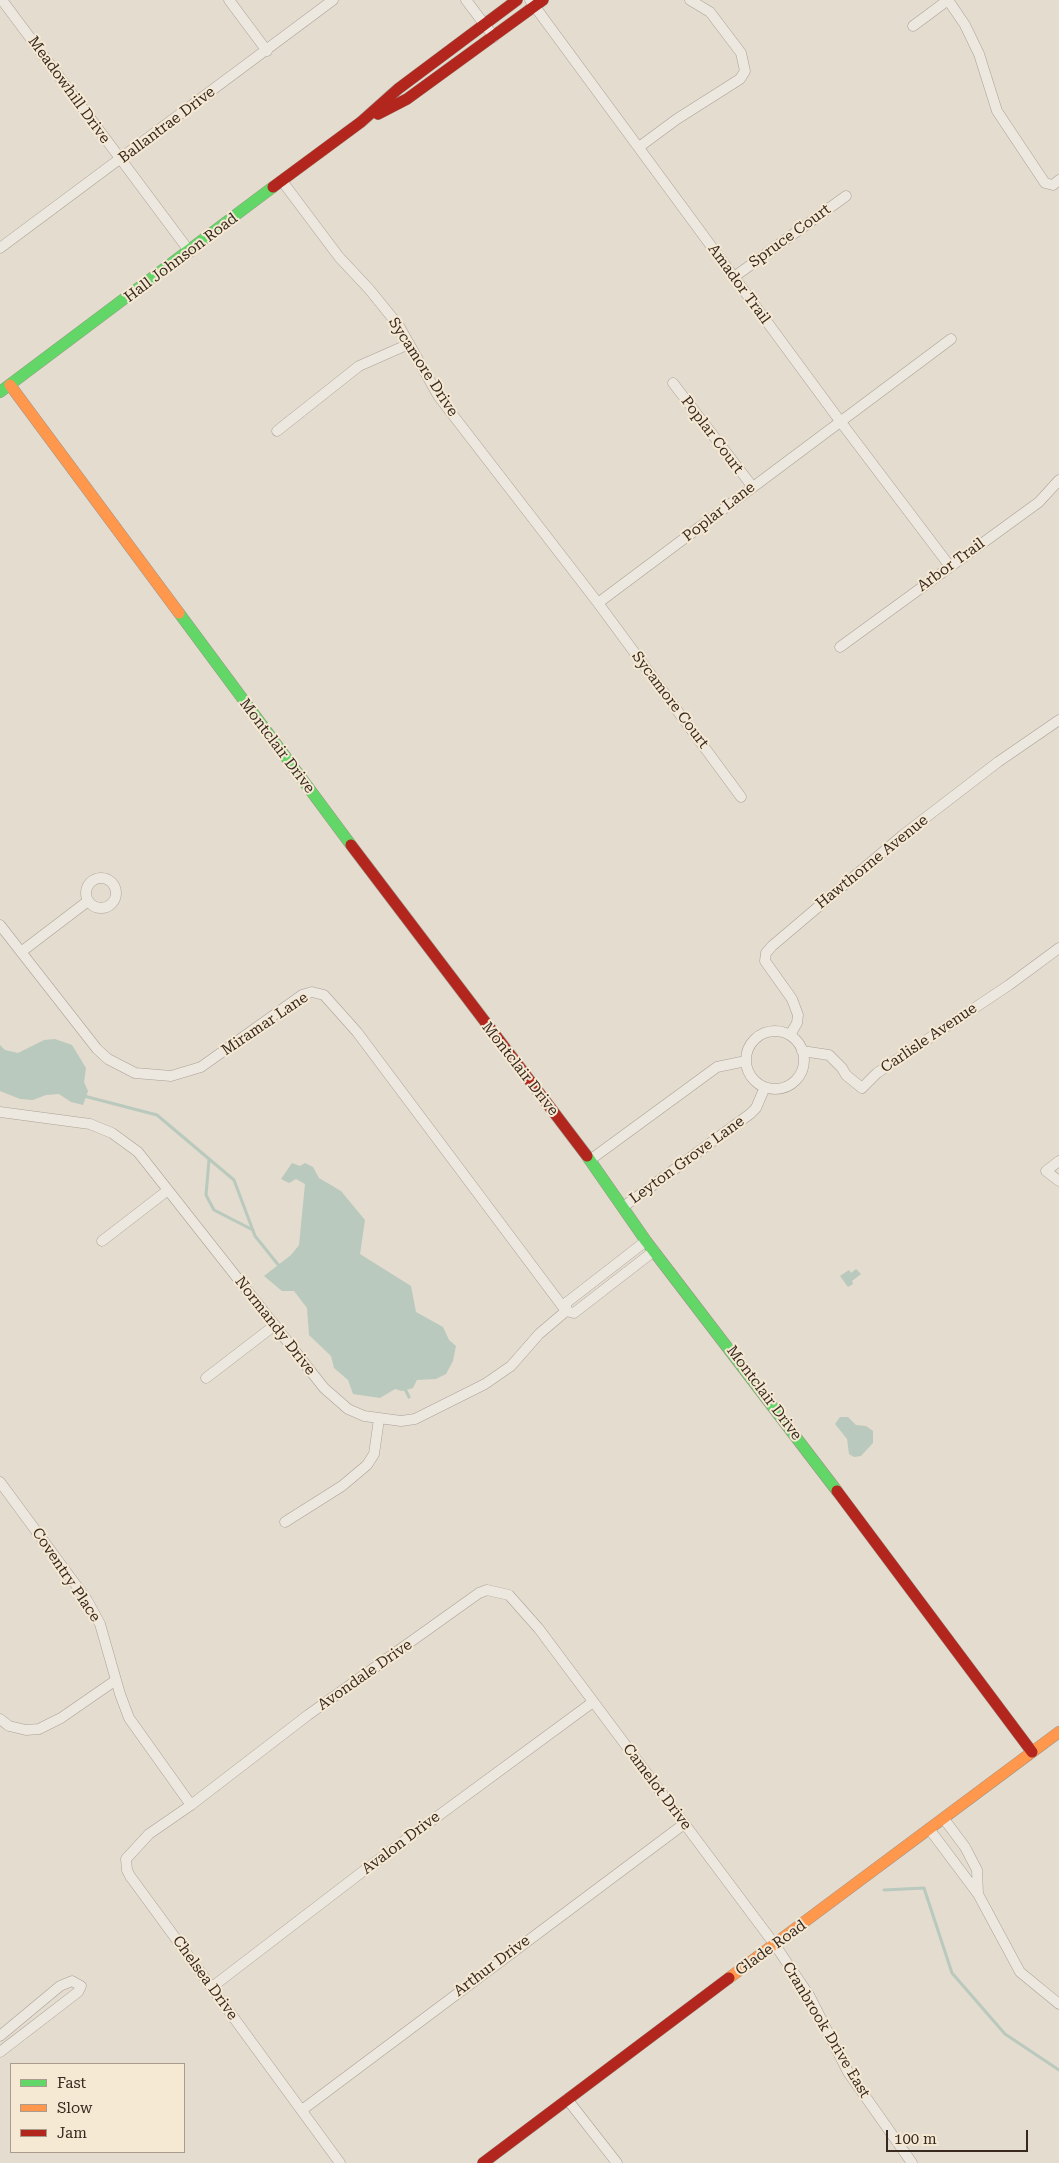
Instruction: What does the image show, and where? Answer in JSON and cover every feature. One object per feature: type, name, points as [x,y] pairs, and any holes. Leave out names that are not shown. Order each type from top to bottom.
[{"type":"street","name":"Meadowhill Drive","points":[[2,0],[190,252]]},
{"type":"street","points":[[229,0],[266,51]]},
{"type":"street","name":"Ballantrae Drive","points":[[0,248],[333,0]]},
{"type":"street","points":[[466,0],[494,37]]},
{"type":"street","name":"Hall Johnson Road","points":[[0,392],[190,252],[361,122],[398,89],[517,0]]},
{"type":"street","points":[[639,147],[677,119],[740,79],[745,71],[741,53],[715,19],[703,7],[690,0]]},
{"type":"street","points":[[913,26],[948,0],[965,25],[980,54],[996,111],[1045,183],[1049,185],[1059,180]]},
{"type":"street","name":"Hall Johnson Road","points":[[361,122],[407,99],[494,37],[536,2]]},
{"type":"street","name":"Amador Trail","points":[[536,2],[734,277],[949,565]]},
{"type":"street","name":"Sycamore Drive","points":[[282,181],[339,257],[369,289],[399,326],[440,397],[598,603]]},
{"type":"street","name":"Spruce Court","points":[[734,277],[846,196]]},
{"type":"street","name":"Poplar Lane","points":[[598,603],[752,486],[951,340]]},
{"type":"street","points":[[277,431],[359,366],[409,344]]},
{"type":"street","name":"Poplar Court","points":[[673,382],[752,486]]},
{"type":"street","name":"Montclair Drive","points":[[10,385],[432,954],[590,1160],[646,1241],[802,1443],[1032,1752]]},
{"type":"street","name":"Arbor Trail","points":[[840,647],[949,565],[1039,502],[1059,480]]},
{"type":"street","name":"Sycamore Court","points":[[598,603],[741,797]]},
{"type":"street","name":"Hawthorne Avenue","points":[[790,1035],[797,1024],[798,1015],[792,999],[765,960],[766,953],[902,835],[998,762],[1059,720]]},
{"type":"street","points":[[21,952],[88,901]]},
{"type":"street","name":"Miramar Lane","points":[[0,924],[97,1048],[108,1059],[135,1074],[155,1077],[172,1076],[201,1067],[302,995],[312,992],[324,994],[357,1032],[566,1307]]},
{"type":"street","name":"Carlisle Avenue","points":[[802,1051],[829,1056],[842,1068],[846,1075],[862,1088],[876,1073],[1009,985],[1059,948]]},
{"type":"street","points":[[778,1031],[790,1035],[802,1051],[804,1060],[798,1077],[783,1088],[765,1087],[751,1077],[746,1061],[751,1044],[760,1035],[778,1031]]},
{"type":"street","points":[[590,1160],[717,1067],[746,1061]]},
{"type":"street","name":"Leyton Grove Lane","points":[[623,1207],[750,1114],[756,1108],[765,1087]]},
{"type":"street","name":"Normandy Drive","points":[[0,1112],[90,1124],[112,1132],[138,1152],[334,1399],[348,1409],[364,1416],[379,1419],[401,1421],[415,1419],[485,1384],[511,1366],[566,1307],[646,1241]]},
{"type":"street","points":[[1059,1161],[1046,1171],[1059,1181]]},
{"type":"street","points":[[102,1241],[168,1190]]},
{"type":"street","name":"Normandy Drive","points":[[566,1307],[574,1313],[654,1251]]},
{"type":"street","points":[[206,1378],[275,1325]]},
{"type":"street","points":[[285,1522],[342,1486],[367,1465],[374,1454],[379,1419]]},
{"type":"street","name":"Coventry Place","points":[[0,1482],[87,1600],[100,1624],[129,1718],[191,1805]]},
{"type":"street","name":"Avondale Drive","points":[[191,1805],[308,1715],[479,1594],[487,1590],[509,1595],[539,1629]]},
{"type":"street","name":"Camelot Drive","points":[[539,1629],[775,1946]]},
{"type":"street","points":[[0,1719],[9,1726],[39,1729],[61,1718],[116,1680]]},
{"type":"street","name":"Avalon Drive","points":[[212,1987],[366,1869],[593,1702]]},
{"type":"street","name":"Glade Road","points":[[483,2163],[1059,1732]]},
{"type":"street","name":"Chelsea Drive","points":[[191,1805],[142,1840],[129,1853],[126,1859],[126,1870],[340,2163]]},
{"type":"street","points":[[944,1819],[965,1847],[977,1870],[978,1894]]},
{"type":"street","name":"Arthur Drive","points":[[302,2110],[684,1824]]},
{"type":"street","points":[[930,1830],[978,1894],[1020,1972],[1059,2004]]},
{"type":"street","name":"Cranbrook Drive East","points":[[775,1946],[809,1995],[848,2072],[912,2163]]},
{"type":"street","points":[[0,2036],[60,1986],[72,1981],[80,1986],[78,1992],[0,2052]]},
{"type":"street","points":[[567,2099],[617,2163]]},
{"type":"shaded area","points":[[55,1039],[72,1045],[86,1068],[84,1082],[88,1091],[83,1105],[71,1102],[59,1094],[46,1095],[33,1100],[20,1099],[0,1091],[0,1045],[5,1050],[18,1053],[44,1040]]},
{"type":"shaded area","points":[[292,1163],[300,1166],[305,1163],[313,1167],[319,1178],[341,1191],[365,1220],[360,1254],[411,1286],[416,1312],[443,1327],[449,1340],[456,1346],[453,1361],[446,1374],[436,1379],[417,1380],[413,1388],[402,1391],[395,1389],[380,1398],[353,1394],[348,1380],[334,1368],[331,1356],[309,1335],[307,1308],[294,1291],[282,1291],[264,1276],[291,1255],[299,1245],[305,1184],[296,1179],[289,1183],[281,1179]]},
{"type":"shaded area","points":[[856,1269],[861,1274],[848,1287],[840,1276],[849,1270],[851,1273]]},
{"type":"shaded area","points":[[840,1417],[848,1417],[856,1425],[866,1426],[873,1431],[873,1443],[861,1456],[854,1457],[849,1454],[847,1439],[835,1424]]},
{"type":"waterway","points":[[84,1096],[157,1115],[234,1180],[255,1236],[280,1267]]},
{"type":"waterway","points":[[209,1160],[206,1195],[214,1210],[253,1230]]},
{"type":"waterway","points":[[404,1387],[409,1397]]},
{"type":"waterway","points":[[884,1890],[924,1888],[952,1973],[1005,2034],[1059,2070]]},
{"type":"traffic: fast","points":[[0,392],[273,187]]},
{"type":"traffic: fast","points":[[179,613],[351,845]]},
{"type":"traffic: fast","points":[[587,1156],[646,1241],[837,1491]]},
{"type":"traffic: slow","points":[[10,385],[179,613]]},
{"type":"traffic: slow","points":[[729,1978],[1059,1732]]},
{"type":"traffic: jam","points":[[273,187],[361,122],[398,89],[517,0]]},
{"type":"traffic: jam","points":[[378,114],[407,99],[543,0]]},
{"type":"traffic: jam","points":[[351,845],[587,1156]]},
{"type":"traffic: jam","points":[[837,1491],[1032,1752]]},
{"type":"traffic: jam","points":[[483,2163],[729,1978]]}]
